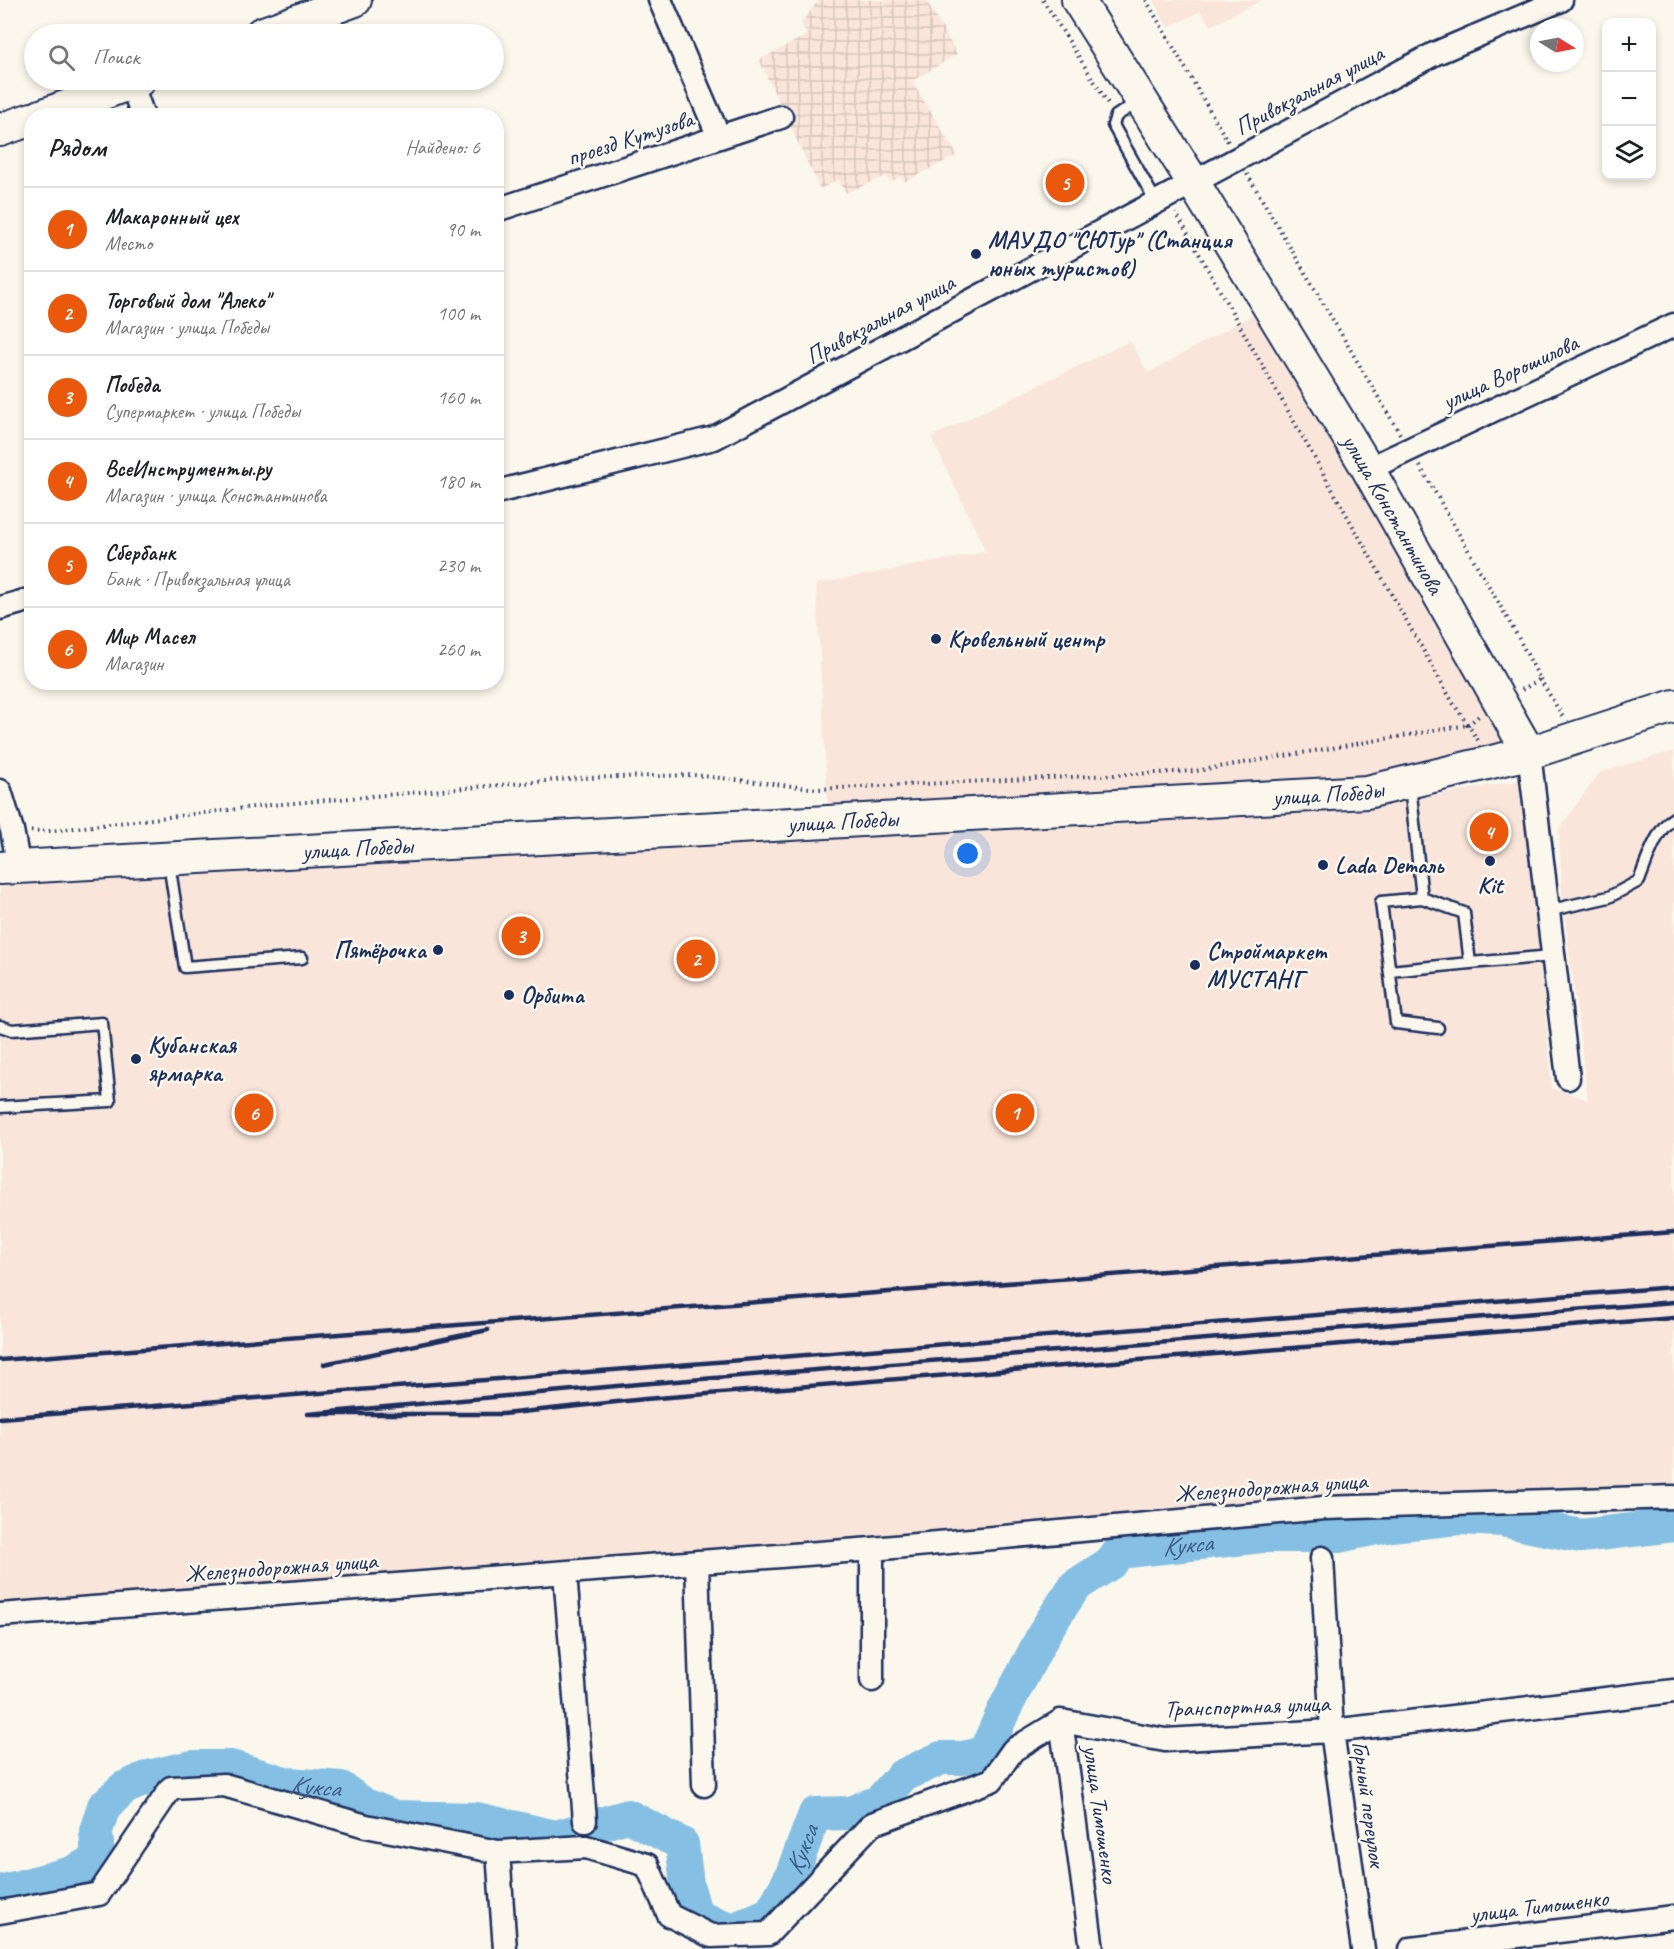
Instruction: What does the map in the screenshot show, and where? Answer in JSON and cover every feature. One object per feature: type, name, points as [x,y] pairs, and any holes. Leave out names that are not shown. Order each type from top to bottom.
[{"type":"street","points":[[289,24],[355,0]]},
{"type":"street","points":[[660,0],[719,137]]},
{"type":"street","name":"улица Константинова","points":[[1078,0],[1172,194],[1368,468],[1529,753],[1568,1078]]},
{"type":"street","name":"Привокзальная улица","points":[[504,490],[714,438],[1434,54],[1561,0]]},
{"type":"street","points":[[62,108],[111,90]]},
{"type":"street","points":[[137,90],[141,108]]},
{"type":"street","name":"проезд Кутузова","points":[[504,207],[781,117]]},
{"type":"street","points":[[0,129],[24,122]]},
{"type":"street","name":"улица Ворошилова","points":[[1368,468],[1674,325]]},
{"type":"street","points":[[0,608],[24,600]]},
{"type":"street","name":"улица Победы","points":[[10,868],[1367,792],[1529,753],[1674,706]]},
{"type":"street","points":[[0,791],[12,830],[10,868]]},
{"type":"street","name":"Железнодорожная улица","points":[[0,1615],[1323,1516],[1674,1497]]},
{"type":"street","points":[[872,1549],[872,1680]]},
{"type":"street","name":"Горный переулок","points":[[1322,1558],[1332,1731],[1363,1949]]},
{"type":"street","points":[[697,1562],[704,1785]]},
{"type":"street","points":[[565,1573],[585,1821]]},
{"type":"street","name":"Транспортная улица","points":[[1061,1721],[1165,1740],[1332,1731],[1674,1690]]},
{"type":"street","points":[[0,1912],[99,1894],[171,1788],[224,1785],[366,1826],[498,1852],[586,1847],[647,1865],[669,1915],[711,1936],[768,1934],[872,1824],[992,1780],[1013,1750],[1061,1721]]},
{"type":"street","name":"улица Тимошенко","points":[[1061,1721],[1092,1949]]},
{"type":"street","points":[[498,1852],[505,1949]]},
{"type":"street","name":"улица Тимошенко","points":[[1411,1949],[1674,1917]]},
{"type":"lane","points":[[1128,107],[1113,125],[1172,194]]},
{"type":"lane","points":[[1410,781],[1422,898]]},
{"type":"lane","points":[[1547,911],[1609,897],[1639,881],[1654,843],[1669,820],[1674,818]]},
{"type":"lane","points":[[168,859],[185,967],[302,958]]},
{"type":"lane","points":[[1438,1028],[1396,1023],[1381,902],[1422,898],[1464,913],[1470,963]]},
{"type":"lane","points":[[1390,971],[1552,956]]},
{"type":"lane","points":[[0,1026],[12,1030],[102,1023],[110,1101],[0,1107]]},
{"type":"path","points":[[1043,0],[1128,107]]},
{"type":"path","points":[[1146,0],[1410,449],[1540,679],[1567,722]]},
{"type":"path","points":[[1172,194],[1453,703],[1483,748]]},
{"type":"path","points":[[1518,691],[1540,679]]},
{"type":"path","points":[[12,830],[41,832],[272,805],[580,778],[694,775],[818,789],[1196,771],[1468,725]]},
{"type":"shaded area","points":[[819,0],[926,0],[957,54],[912,81],[957,155],[904,182],[901,177],[890,182],[886,176],[846,193],[838,180],[820,189],[759,60],[807,35],[801,23]]},
{"type":"shaded area","points":[[1153,0],[1262,0],[1211,26],[1201,11],[1168,28]]},
{"type":"shaded area","points":[[1261,310],[1512,743],[1362,777],[828,812],[816,584],[986,552],[931,437],[1130,341],[1148,373]]},
{"type":"shaded area","points":[[1674,751],[1674,1483],[1306,1500],[865,1541],[202,1588],[0,1605],[0,879],[1264,816],[1381,804],[1524,780],[1552,1088],[1588,1100],[1562,895],[1559,829],[1600,772]]},
{"type":"waterway","name":"Кукса","points":[[0,1892],[72,1873],[98,1859],[96,1831],[104,1806],[124,1788],[152,1776],[192,1767],[231,1767],[288,1784],[341,1788],[365,1805],[395,1817],[477,1819],[556,1837],[628,1816],[682,1844],[687,1884],[696,1916],[733,1930],[771,1913],[791,1877],[815,1814],[850,1813],[879,1802],[902,1776],[941,1758],[978,1755],[987,1748],[1047,1628],[1075,1586],[1112,1562],[1119,1552],[1262,1536],[1338,1536],[1391,1525],[1459,1518],[1502,1520],[1581,1536],[1674,1525]]},
{"type":"railway","points":[[0,1360],[1674,1232]]},
{"type":"railway","points":[[0,1418],[1674,1287]]},
{"type":"railway","points":[[1674,1302],[639,1384],[308,1414],[503,1414],[645,1399],[1674,1318]]},
{"type":"railway","points":[[324,1364],[488,1330]]},
{"type":"place","name":"Сбербанк","points":[[1065,183]]},
{"type":"place","name":"МАУДО \"СЮТур\" (Станция юных туристов)","points":[[976,254]]},
{"type":"place","name":"Кровельный центр","points":[[936,639]]},
{"type":"place","name":"ВсеИнструменты.ру","points":[[1489,832]]},
{"type":"place","name":"Kit","points":[[1490,861]]},
{"type":"place","name":"Lada Dеталь","points":[[1323,865]]},
{"type":"place","name":"Победа","points":[[521,936]]},
{"type":"place","name":"Пятёрочка","points":[[438,950]]},
{"type":"place","name":"Торговый дом \"Алеко\"","points":[[696,959]]},
{"type":"place","name":"Строймаркет МУСТАНГ","points":[[1195,965]]},
{"type":"place","name":"Орбита","points":[[509,995]]},
{"type":"place","name":"Кубанская ярмарка","points":[[136,1059]]},
{"type":"place","name":"Мир Масел","points":[[254,1113]]},
{"type":"place","name":"Макаронный цех","points":[[1015,1113]]}]
